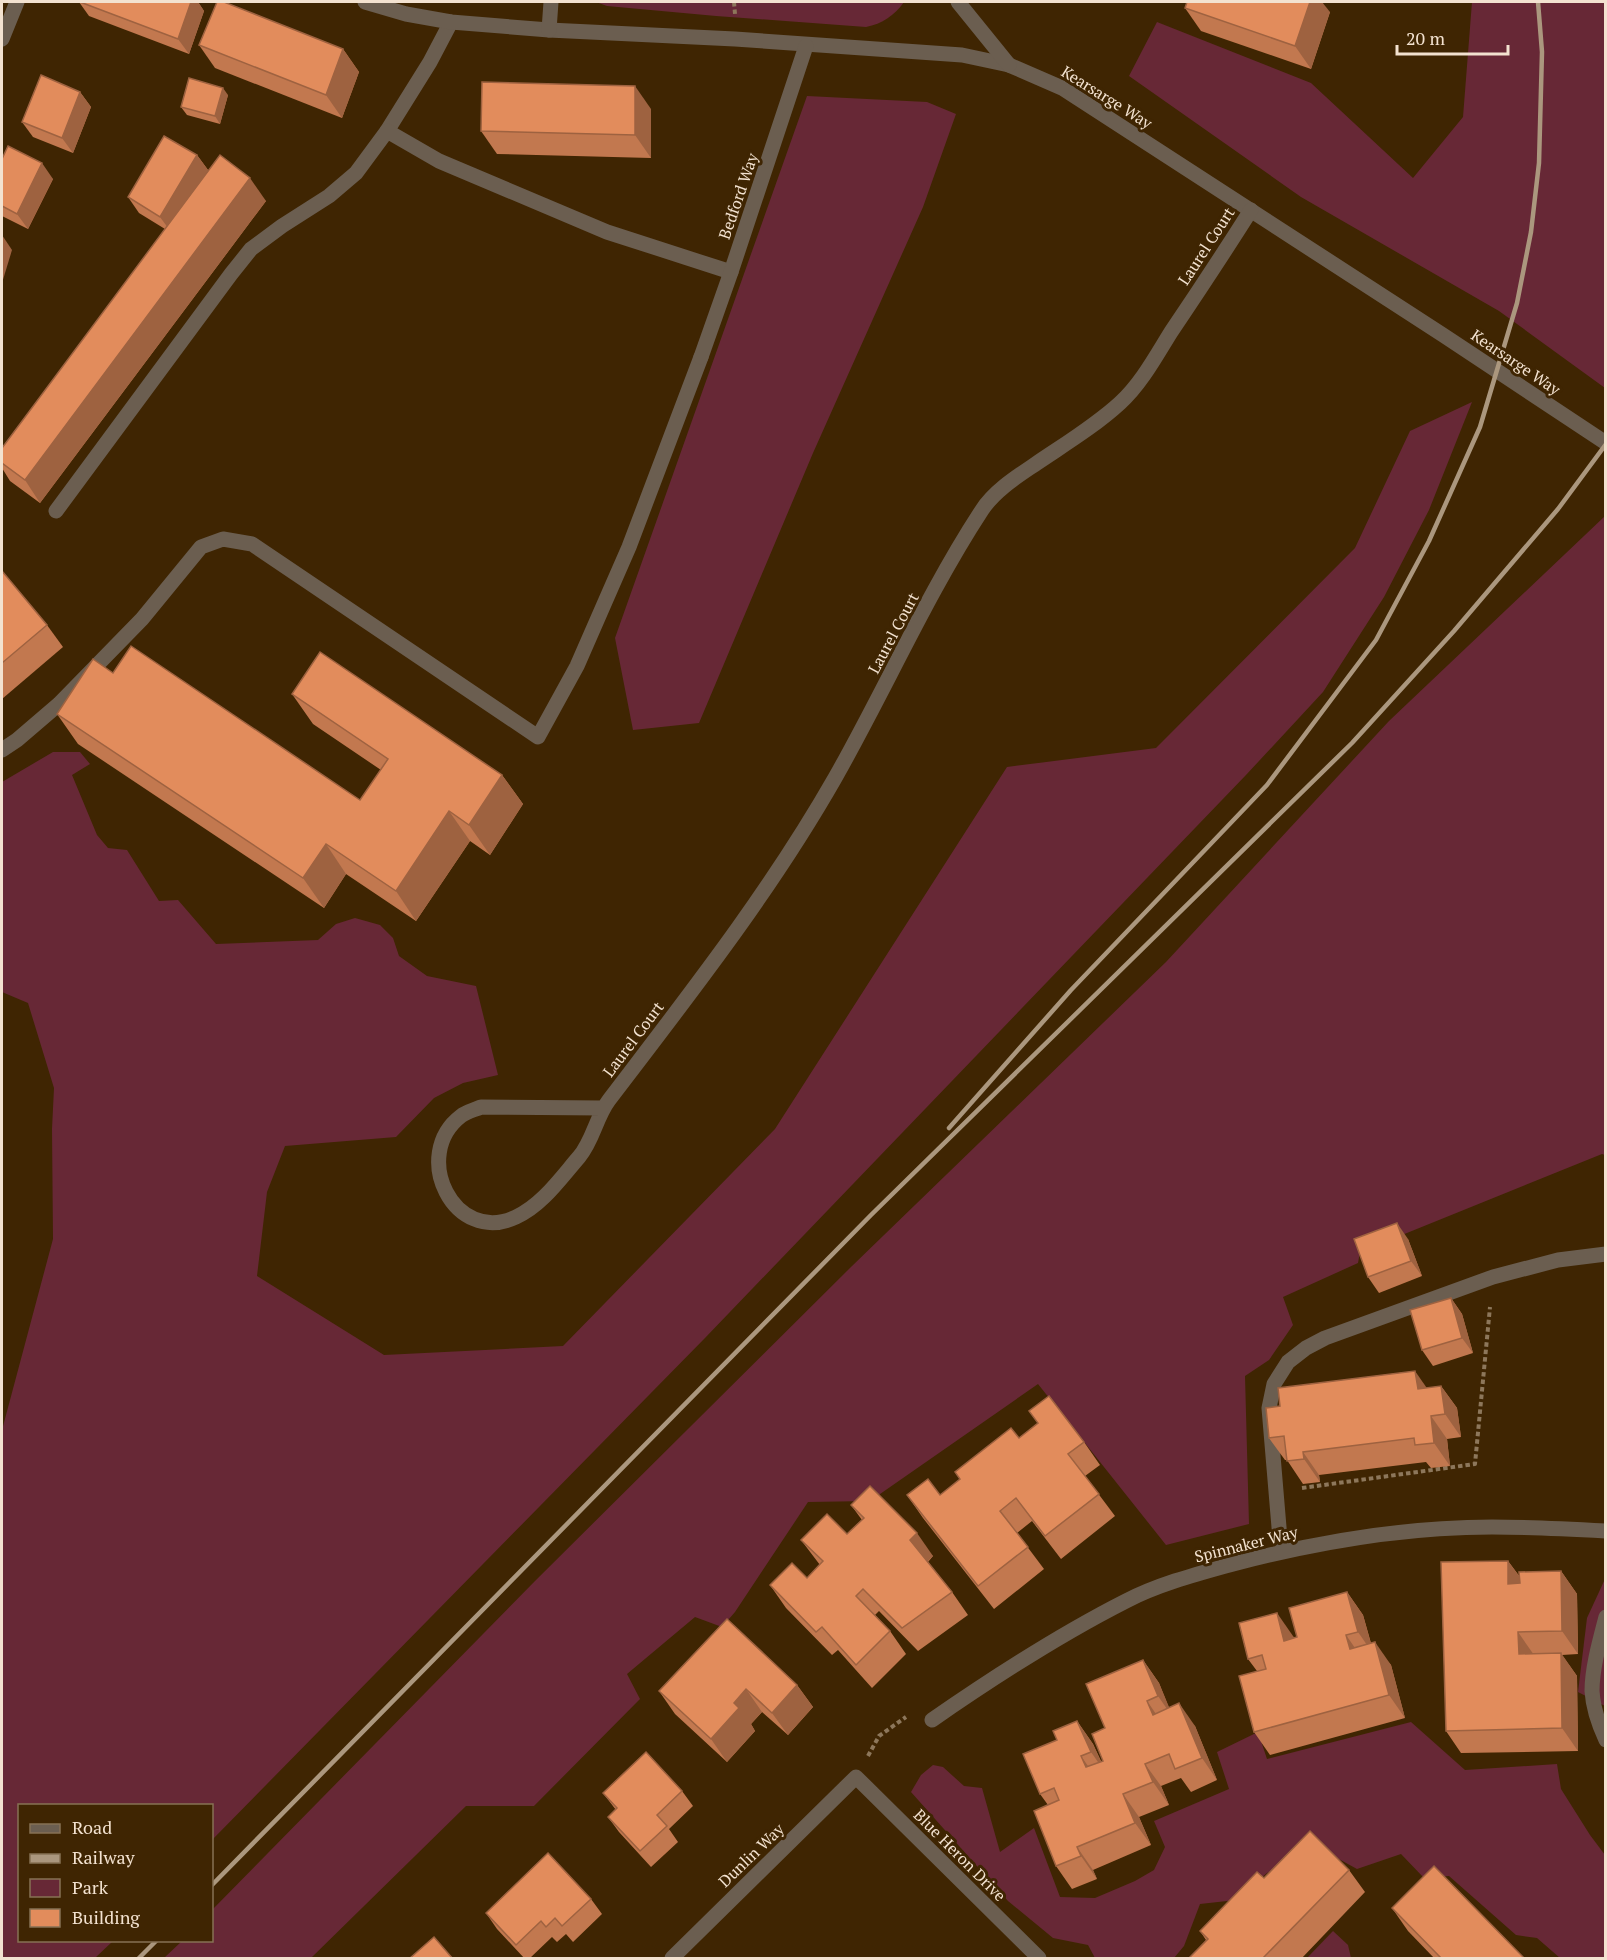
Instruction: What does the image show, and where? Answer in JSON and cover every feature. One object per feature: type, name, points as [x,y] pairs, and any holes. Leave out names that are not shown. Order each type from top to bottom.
[{"type":"street","points":[[2,39],[16,2]]},
{"type":"street","name":"Kearsarge Way","points":[[365,2],[406,14],[451,22],[962,55],[1009,65],[1062,88],[1605,443]]},
{"type":"street","points":[[549,30],[551,2]]},
{"type":"street","points":[[958,2],[1009,65]]},
{"type":"street","points":[[56,511],[251,249],[329,196],[356,173],[387,130],[430,62],[451,22]]},
{"type":"street","name":"Bedford Way","points":[[2,750],[59,704],[142,620],[201,548],[223,539],[252,544],[538,737],[577,666],[629,548],[731,272],[806,46]]},
{"type":"street","points":[[387,130],[439,161],[607,232],[731,272]]},
{"type":"street","name":"Laurel Court","points":[[603,1108],[481,1107],[462,1115],[446,1132],[438,1157],[440,1179],[449,1198],[465,1215],[488,1223],[512,1219],[531,1208],[552,1189],[583,1152],[603,1108],[718,957],[788,858],[836,777],[961,544],[985,504],[1014,478],[1087,429],[1123,401],[1147,370],[1251,210]]},
{"type":"street","points":[[1281,1551],[1269,1408],[1274,1384],[1288,1362],[1306,1348],[1325,1338],[1493,1277],[1558,1260],[1605,1254]]},
{"type":"street","name":"Spinnaker Way","points":[[932,1719],[1053,1642],[1127,1600],[1175,1581],[1281,1551],[1367,1537],[1479,1527],[1553,1528],[1605,1532]]},
{"type":"street","points":[[1605,1617],[1592,1691],[1598,1722],[1605,1740]]},
{"type":"street","name":"Dunlin Way","points":[[672,1959],[856,1777]]},
{"type":"street","name":"Blue Heron Drive","points":[[856,1777],[1039,1959]]},
{"type":"path","points":[[734,2],[735,15]]},
{"type":"path","points":[[1276,1491],[1475,1464],[1493,1277]]},
{"type":"path","points":[[856,1777],[879,1736],[911,1714]]},
{"type":"green space","points":[[596,2],[904,2],[888,18],[866,27],[607,6]]},
{"type":"green space","points":[[1472,2],[1605,2],[1605,388],[1499,311],[1301,197],[1129,76],[1157,22],[1311,83],[1413,178],[1463,117]]},
{"type":"green space","points":[[807,96],[927,102],[956,114],[923,207],[813,453],[699,723],[633,730],[615,638]]},
{"type":"green space","points":[[1472,402],[1429,510],[1384,597],[1323,692],[705,1338],[213,1839],[213,1804],[18,1804],[18,1942],[112,1942],[95,1958],[2,1958],[2,1430],[53,1239],[54,1088],[28,1003],[2,992],[2,782],[53,752],[80,752],[90,764],[72,775],[97,835],[108,848],[127,850],[159,901],[178,900],[216,944],[318,940],[336,924],[355,918],[380,925],[393,938],[399,956],[427,976],[476,986],[498,1075],[463,1083],[434,1098],[396,1137],[285,1146],[267,1192],[257,1276],[384,1355],[563,1346],[775,1129],[1007,767],[1156,748],[1355,548],[1410,431]]},
{"type":"green space","points":[[1605,516],[1605,1155],[1602,1154],[1360,1252],[1358,1263],[1283,1297],[1293,1325],[1269,1360],[1245,1376],[1249,1524],[1166,1545],[1038,1384],[870,1501],[808,1502],[735,1612],[722,1627],[695,1617],[627,1674],[640,1699],[534,1806],[466,1806],[311,1958],[164,1958],[181,1942],[213,1942],[213,1909],[535,1581],[852,1266],[1166,962],[1389,721]]},
{"type":"green space","points":[[1605,1579],[1605,1706],[1578,1692],[1587,1618]]},
{"type":"green space","points":[[1411,1722],[1465,1770],[1557,1764],[1561,1789],[1605,1855],[1605,1958],[1560,1958],[1537,1938],[1516,1935],[1449,1876],[1424,1878],[1401,1854],[1357,1869],[1323,1847],[1267,1873],[1236,1900],[1200,1904],[1184,1946],[1174,1958],[1095,1958],[1088,1945],[1053,1938],[1008,1901],[911,1792],[921,1775],[933,1765],[943,1767],[964,1786],[982,1788],[1000,1852],[1034,1828],[1060,1897],[1095,1898],[1154,1870],[1165,1847],[1154,1821],[1229,1789],[1217,1752],[1258,1732],[1267,1759]]},
{"type":"green space","points":[[1333,1931],[1348,1945],[1351,1958],[1307,1958]]},
{"type":"building","points":[[80,2],[191,2],[178,39]]},
{"type":"building","points":[[217,2],[224,2],[343,49],[326,95],[199,45]]},
{"type":"building","points":[[1187,2],[1310,2],[1295,46],[1185,8]]},
{"type":"building","points":[[41,75],[80,92],[62,138],[22,122]]},
{"type":"building","points":[[189,78],[223,88],[215,116],[181,107]]},
{"type":"building","points":[[482,82],[635,86],[635,135],[481,131]]},
{"type":"building","points":[[164,136],[197,155],[160,217],[128,197]]},
{"type":"building","points":[[8,146],[42,163],[17,214],[2,206],[2,159]]},
{"type":"building","points":[[220,155],[250,178],[25,480],[2,463],[2,448]]},
{"type":"building","points":[[2,571],[47,625],[2,663]]},
{"type":"building","points":[[131,646],[360,800],[388,759],[292,694],[320,652],[502,775],[469,825],[449,811],[396,891],[326,844],[303,878],[57,714],[93,659],[113,673]]},
{"type":"building","points":[[1397,1223],[1411,1261],[1368,1277],[1354,1239]]},
{"type":"building","points":[[1451,1298],[1462,1338],[1422,1350],[1410,1310]]},
{"type":"building","points":[[1415,1371],[1418,1389],[1441,1386],[1445,1414],[1431,1416],[1434,1443],[1415,1445],[1414,1438],[1303,1452],[1304,1459],[1287,1461],[1284,1436],[1269,1438],[1266,1408],[1280,1406],[1278,1388]]},
{"type":"building","points":[[1049,1396],[1084,1442],[1068,1454],[1099,1494],[1045,1536],[1016,1498],[1000,1511],[1028,1547],[978,1586],[907,1495],[928,1479],[940,1495],[960,1479],[955,1472],[1011,1428],[1019,1438],[1038,1423],[1029,1411]]},
{"type":"building","points":[[870,1486],[917,1533],[910,1540],[952,1592],[902,1628],[863,1589],[856,1596],[890,1631],[856,1665],[822,1627],[816,1632],[770,1585],[792,1563],[807,1578],[823,1561],[801,1540],[827,1514],[847,1534],[864,1518],[851,1505]]},
{"type":"building","points":[[1508,1561],[1508,1584],[1520,1583],[1519,1572],[1561,1571],[1562,1631],[1518,1632],[1519,1654],[1561,1653],[1562,1728],[1446,1731],[1441,1562]]},
{"type":"building","points":[[1347,1592],[1358,1632],[1346,1635],[1350,1649],[1375,1642],[1389,1695],[1254,1732],[1239,1676],[1266,1669],[1262,1655],[1248,1659],[1239,1623],[1277,1613],[1284,1641],[1297,1637],[1289,1608]]},
{"type":"building","points":[[727,1619],[797,1685],[772,1713],[746,1689],[734,1703],[739,1708],[711,1739],[659,1691]]},
{"type":"building","points":[[1143,1660],[1158,1696],[1147,1701],[1153,1715],[1179,1703],[1202,1758],[1175,1769],[1169,1754],[1145,1764],[1153,1782],[1123,1794],[1135,1823],[1077,1847],[1081,1856],[1056,1866],[1034,1811],[1059,1800],[1054,1788],[1040,1794],[1023,1754],[1057,1740],[1053,1731],[1077,1721],[1091,1752],[1081,1756],[1086,1767],[1103,1761],[1092,1734],[1105,1728],[1086,1684]]},
{"type":"building","points":[[646,1752],[682,1791],[657,1815],[667,1826],[640,1851],[608,1817],[617,1808],[603,1793]]},
{"type":"building","points":[[1310,1831],[1349,1870],[1262,1959],[1188,1959],[1208,1939],[1200,1931],[1257,1872],[1264,1878]]},
{"type":"building","points":[[548,1853],[591,1899],[562,1926],[555,1918],[546,1927],[541,1921],[516,1945],[486,1913]]},
{"type":"building","points":[[1434,1866],[1525,1959],[1442,1959],[1392,1908]]},
{"type":"building","points":[[434,1937],[453,1959],[409,1959]]},
{"type":"railway","points":[[949,1128],[1071,990],[1267,785],[1376,640],[1429,541],[1480,427],[1517,303],[1531,232],[1539,163],[1542,52],[1538,2]]},
{"type":"railway","points":[[213,1884],[871,1215],[1352,743],[1454,631],[1558,509],[1606,444]]},
{"type":"railway","points":[[139,1958],[155,1942]]}]
